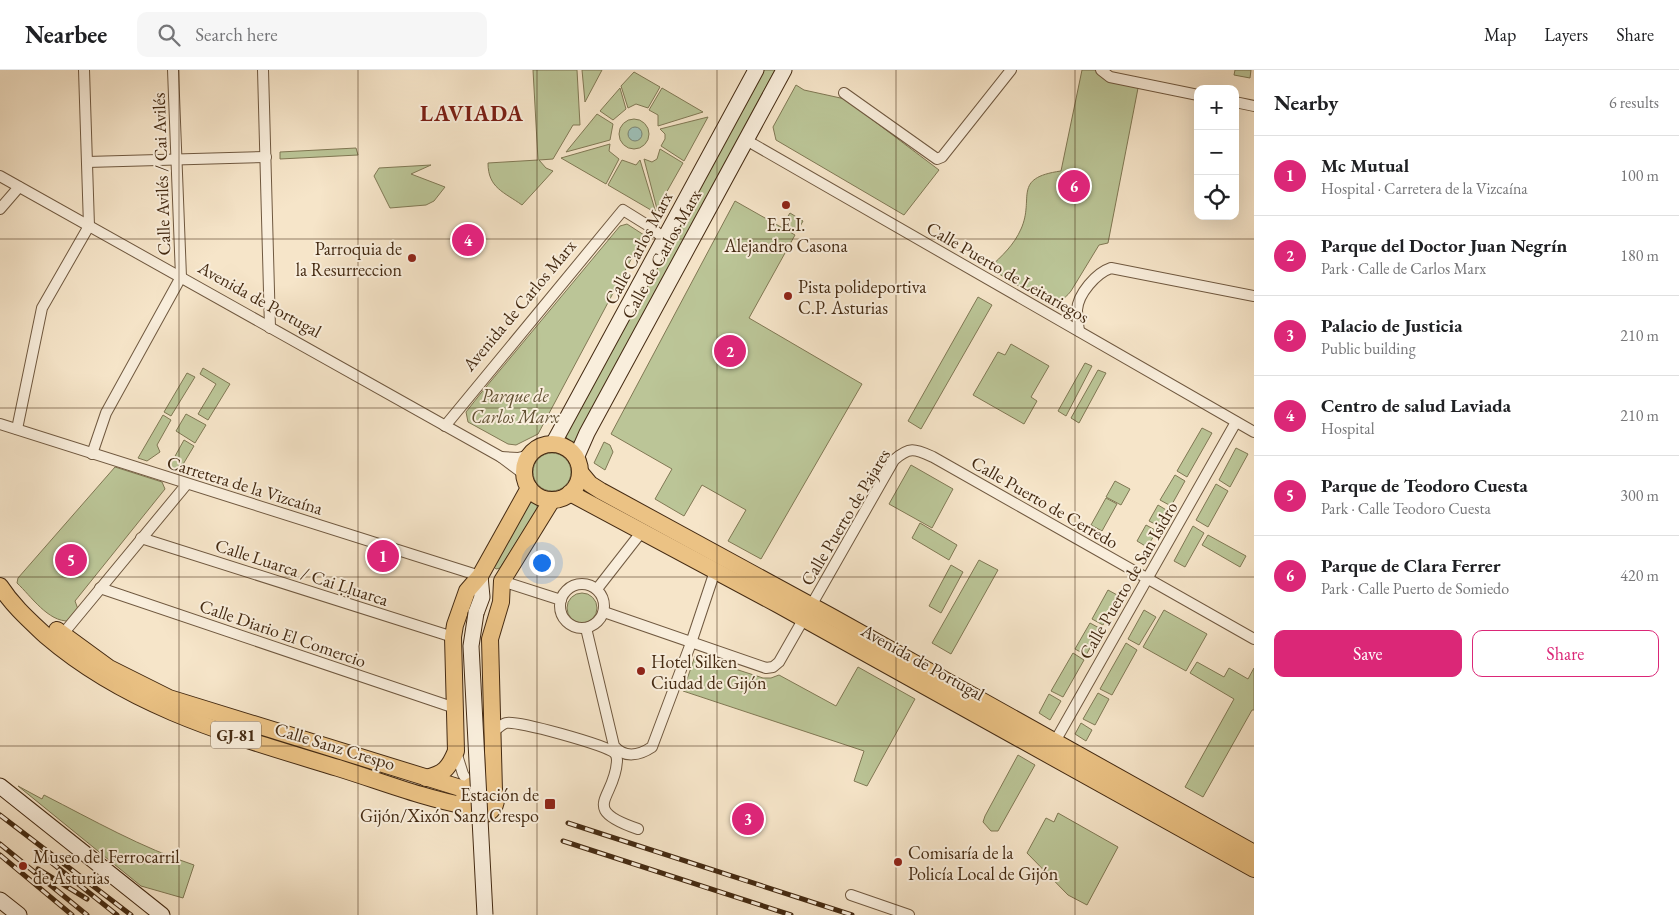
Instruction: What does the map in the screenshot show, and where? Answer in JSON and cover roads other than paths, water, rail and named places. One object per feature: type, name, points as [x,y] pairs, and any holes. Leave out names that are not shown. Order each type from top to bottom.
[{"type":"main road","name":"Calle Carlos Marx","points":[[553,444],[756,70]]},
{"type":"main road","name":"Calle de Carlos Marx","points":[[578,465],[587,433],[784,70]]},
{"type":"main road","points":[[553,444],[565,448],[578,465],[575,488],[562,498],[552,500],[538,496],[527,482],[525,465],[530,455],[544,445],[553,444]]},
{"type":"main road","name":"Avenida de Portugal","points":[[578,465],[590,484],[601,491],[807,612],[1051,749],[1254,869]]},
{"type":"main road","points":[[426,778],[440,775],[450,763],[456,750],[453,637],[467,591],[480,576],[527,482]]},
{"type":"main road","name":"Avenida de Portugal","points":[[570,493],[643,530],[715,571],[807,612]]},
{"type":"main road","points":[[482,597],[502,581],[552,500]]},
{"type":"main road","points":[[480,576],[482,597],[476,613],[471,646],[484,915]]},
{"type":"main road","points":[[494,791],[490,639],[501,602],[502,581]]},
{"type":"main road","name":"Calle Sanz Crespo","points":[[0,584],[21,597],[62,634],[129,680],[169,698],[426,778],[468,788]]},
{"type":"main road","name":"Calle Sanz Crespo","points":[[0,584],[9,600],[29,620],[86,666],[129,692],[171,713],[265,745],[466,806]]},
{"type":"main road","name":"Avenida de Portugal","points":[[1051,749],[1254,853]]},
{"type":"main road","name":"GJ-81","points":[[466,806],[475,814],[488,813],[495,803],[494,791],[485,783],[479,783],[468,788]]},
{"type":"main road","points":[[0,786],[162,915]]},
{"type":"main road","points":[[466,806],[464,800],[468,788]]},
{"type":"main road","points":[[0,900],[19,915]]},
{"type":"street","points":[[17,429],[42,308],[89,226],[84,70]]},
{"type":"street","name":"Calle Avilés / Cai Avilés","points":[[174,70],[181,277]]},
{"type":"street","points":[[263,70],[270,328]]},
{"type":"street","points":[[844,93],[937,159],[942,157],[1011,70]]},
{"type":"street","points":[[1101,70],[1110,77],[1194,94]]},
{"type":"street","points":[[1239,103],[1254,106]]},
{"type":"street","name":"Calle Puerto de Leitariegos","points":[[746,140],[1254,432]]},
{"type":"street","points":[[87,162],[266,157]]},
{"type":"street","name":"Avenida de Portugal","points":[[0,176],[501,457],[527,482]]},
{"type":"street","points":[[0,209],[19,187]]},
{"type":"street","name":"Avenida de Carlos Marx","points":[[446,426],[624,210],[652,228],[664,239]]},
{"type":"street","points":[[1079,331],[1077,308],[1087,288],[1100,272],[1111,268],[1254,296]]},
{"type":"street","points":[[92,454],[106,413],[181,277]]},
{"type":"street","name":"Calle Puerto de San Isidro","points":[[1051,749],[1236,422]]},
{"type":"street","name":"Carretera de la Vizcaína","points":[[0,424],[480,576]]},
{"type":"street","name":"Calle Puerto de Pajares","points":[[807,612],[894,460],[904,451],[913,449],[924,453]]},
{"type":"street","name":"Calle Puerto de Cerredo","points":[[924,453],[1254,639]]},
{"type":"street","points":[[501,457],[518,458],[530,455]]},
{"type":"street","points":[[62,634],[186,484]]},
{"type":"street","points":[[597,589],[643,530]]},
{"type":"street","name":"Calle Luarca / Cai Ḷḷuarca","points":[[141,538],[453,637]]},
{"type":"street","points":[[493,732],[505,723],[521,723],[632,756],[644,752],[652,746],[692,642],[715,571]]},
{"type":"street","points":[[502,581],[561,600]]},
{"type":"street","points":[[574,585],[589,585],[597,589],[602,597],[604,612],[599,620],[586,628],[576,628],[564,619],[561,613],[563,594],[574,585]]},
{"type":"street","name":"Calle Diario El Comercio","points":[[100,588],[455,708]]},
{"type":"street","points":[[604,612],[766,668],[773,667],[780,662],[807,612]]},
{"type":"street","points":[[586,628],[618,752],[604,808],[613,819],[638,829]]},
{"type":"street","points":[[600,746],[608,744],[613,733]]},
{"type":"street","points":[[456,750],[468,788]]},
{"type":"street","points":[[851,895],[909,915]]},
{"type":"water","points":[[632,127],[638,127],[642,134],[638,141],[632,141],[628,137],[628,131]]},
{"type":"railway","points":[[0,815],[131,915]]},
{"type":"railway","points":[[568,823],[852,915]]},
{"type":"railway","points":[[563,841],[791,915]]},
{"type":"railway","points":[[0,844],[87,915]]},
{"type":"railway","points":[[37,851],[117,915]]},
{"type":"railway","points":[[0,855],[72,915]]},
{"type":"railway","points":[[38,869],[87,899]]},
{"type":"place","name":"Parque de Clara Ferrer","points":[[1074,186]]},
{"type":"place","name":"E.E.I. Alejandro Casona","points":[[786,205]]},
{"type":"place","name":"Centro de salud Laviada","points":[[468,240]]},
{"type":"place","name":"Parroquia de la Resurreccion","points":[[412,258]]},
{"type":"place","name":"Pista polideportiva C.P. Asturias","points":[[788,296]]},
{"type":"place","name":"Parque del Doctor Juan Negrín","points":[[730,351]]},
{"type":"place","name":"Mc Mutual","points":[[383,556]]},
{"type":"place","name":"Parque de Teodoro Cuesta","points":[[71,560]]},
{"type":"place","name":"Hotel Silken Ciudad de Gijón","points":[[641,671]]},
{"type":"place","name":"Estación de Gijón/Xixón Sanz Crespo","points":[[550,804]]},
{"type":"place","name":"Palacio de Justicia","points":[[748,819]]},
{"type":"place","name":"Comisaría de la Policía Local de Gijón","points":[[898,862]]},
{"type":"place","name":"Museo del Ferrocarril de Asturias","points":[[23,866]]},
{"type":"district","name":"LAVIADA","points":[[472,113]]},
{"type":"park label","name":"Parque de Carlos Marx","points":[[515,405]]}]
